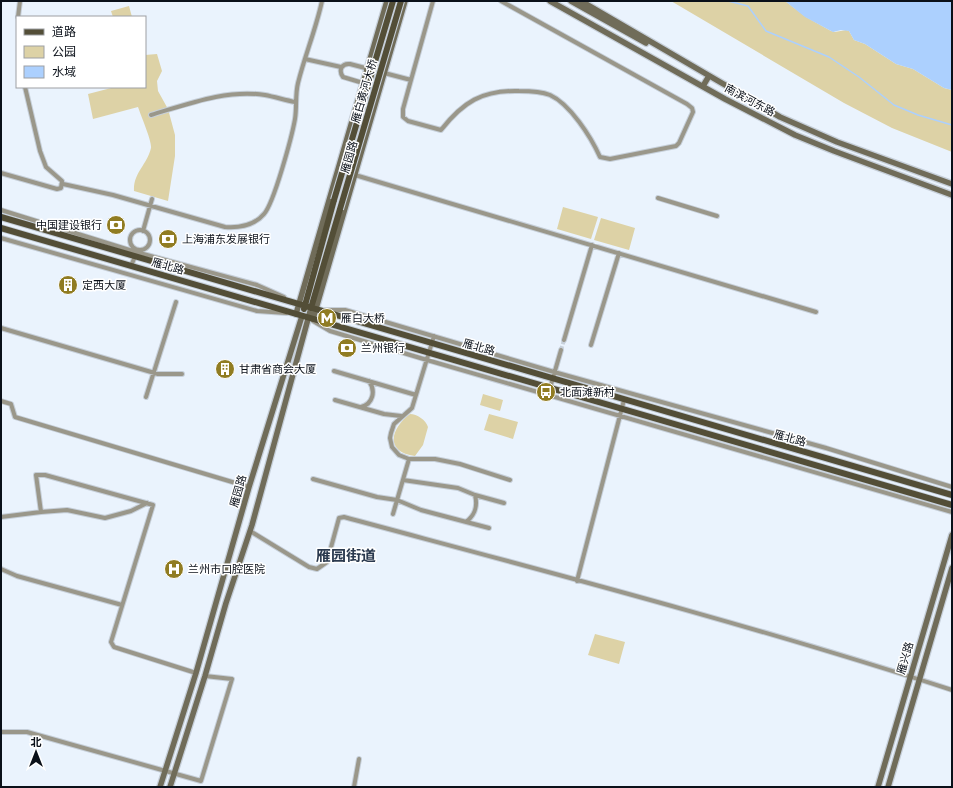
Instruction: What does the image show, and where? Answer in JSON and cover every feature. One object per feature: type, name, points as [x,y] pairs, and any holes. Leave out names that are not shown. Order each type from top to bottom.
[{"type":"main road","name":"雁园路","points":[[308,307],[363,83],[387,1]]},
{"type":"main road","name":"雁白黄河大桥","points":[[334,200],[393,1]]},
{"type":"main road","name":"雁白黄河大桥","points":[[340,209],[401,1]]},
{"type":"main road","name":"雁园路","points":[[170,787],[226,603],[250,531],[305,317],[355,175],[405,1]]},
{"type":"main road","name":"南滨河东路","points":[[550,1],[725,99],[815,143],[952,195]]},
{"type":"main road","points":[[571,1],[660,51],[679,58]]},
{"type":"main road","name":"南滨河东路","points":[[581,1],[764,108],[818,134],[952,184]]},
{"type":"main road","points":[[703,86],[709,76]]},
{"type":"main road","name":"雁园路","points":[[308,307],[334,200]]},
{"type":"main road","name":"雁园路","points":[[160,787],[196,673],[249,487],[340,209]]},
{"type":"main road","name":"雁北路","points":[[1,217],[136,253],[308,307],[952,495]]},
{"type":"main road","name":"雁北路","points":[[1,228],[952,505]]},
{"type":"main road","name":"雁兴路","points":[[878,787],[952,535]]},
{"type":"main road","name":"雁兴路","points":[[888,787],[952,568]]},
{"type":"main road","points":[[196,673],[205,676]]},
{"type":"street","points":[[18,16],[20,1]]},
{"type":"street","points":[[24,88],[42,157],[46,167],[62,181],[63,184],[113,195],[225,227],[243,226],[256,222],[265,214],[273,195],[295,118],[295,102],[305,59],[316,27],[322,1]]},
{"type":"street","points":[[433,1],[403,109],[403,117],[408,121],[441,130],[460,108],[490,93],[533,91],[550,95],[565,106],[582,126],[595,145],[600,156],[610,159],[676,146],[679,143],[693,112],[692,108],[687,104],[501,1]]},
{"type":"street","points":[[305,59],[341,67],[348,63],[411,80]]},
{"type":"street","points":[[341,67],[340,72],[343,77],[363,83]]},
{"type":"street","points":[[151,115],[196,101],[233,94],[264,95],[295,102]]},
{"type":"street","points":[[1,173],[57,189],[61,188],[63,184]]},
{"type":"street","points":[[355,175],[816,312]]},
{"type":"street","points":[[658,198],[717,216]]},
{"type":"street","points":[[143,231],[152,199]]},
{"type":"street","points":[[1,210],[136,253],[145,249],[150,243],[149,236],[143,231],[136,232],[131,237],[132,245],[136,253],[132,266]]},
{"type":"street","points":[[1,238],[257,311],[305,317],[330,331],[952,512]]},
{"type":"street","points":[[564,340],[592,246]]},
{"type":"street","points":[[591,345],[619,253]]},
{"type":"street","points":[[146,397],[176,302]]},
{"type":"street","points":[[308,307],[345,310],[554,372],[826,448],[952,487]]},
{"type":"street","points":[[1,328],[154,372],[182,374]]},
{"type":"street","points":[[434,336],[433,344],[410,411],[401,416],[394,424],[390,442],[399,455],[409,459],[435,459],[460,464],[510,480]]},
{"type":"street","points":[[548,395],[561,350]]},
{"type":"street","points":[[334,371],[416,395]]},
{"type":"street","points":[[359,407],[368,404],[371,400],[373,390],[369,381]]},
{"type":"street","points":[[335,400],[384,414],[401,416]]},
{"type":"street","points":[[577,581],[624,400]]},
{"type":"street","points":[[1,401],[11,404],[15,417],[249,487]]},
{"type":"street","points":[[393,514],[409,459]]},
{"type":"street","points":[[41,512],[36,475],[45,475],[153,505],[111,642],[114,647],[196,673]]},
{"type":"street","points":[[313,479],[377,497],[397,500],[421,510],[489,528]]},
{"type":"street","points":[[403,480],[458,488],[475,495],[504,503]]},
{"type":"street","points":[[466,522],[471,518],[476,507],[475,495]]},
{"type":"street","points":[[1,517],[67,510],[105,518],[131,511],[147,503]]},
{"type":"street","points":[[250,531],[309,567],[317,569],[327,562],[339,518],[344,517],[722,620],[952,690]]},
{"type":"street","points":[[1,570],[17,576],[122,605]]},
{"type":"street","points":[[1,732],[26,732],[201,781],[232,679],[205,676]]},
{"type":"street","points":[[354,787],[359,759]]},
{"type":"green space","points":[[671,1],[785,1],[806,17],[831,31],[849,31],[854,40],[865,44],[896,64],[913,69],[944,88],[952,90],[952,152],[892,128],[844,103]]},
{"type":"green space","points":[[129,6],[132,16],[113,16],[111,11]]},
{"type":"green space","points":[[157,54],[162,71],[157,81],[158,91],[168,109],[175,135],[175,156],[168,201],[134,191],[136,179],[151,148],[148,134],[138,107],[93,119],[88,94],[111,88],[146,88],[146,55]]},
{"type":"green space","points":[[563,207],[598,217],[591,239],[557,229]]},
{"type":"green space","points":[[601,218],[635,228],[629,250],[594,240]]},
{"type":"green space","points":[[483,394],[503,400],[500,411],[480,405]]},
{"type":"green space","points":[[410,414],[421,418],[428,427],[423,445],[415,456],[405,454],[398,450],[394,439],[398,426]]},
{"type":"green space","points":[[489,414],[518,422],[513,439],[484,430]]},
{"type":"green space","points":[[595,634],[625,642],[619,664],[588,655]]},
{"type":"water","points":[[785,1],[952,1],[952,90],[944,88],[913,69],[896,64],[865,44],[854,40],[849,31],[841,30],[833,32],[805,17]]},
{"type":"waterway","points":[[728,1],[748,6],[766,31],[829,57],[859,77],[894,105],[918,115],[952,125]]},
{"type":"tunnel","points":[[561,350],[564,340]]},
{"type":"place","name":"中国建设银行","points":[[116,225]]},
{"type":"place","name":"上海浦东发展银行","points":[[168,239]]},
{"type":"place","name":"定西大厦","points":[[68,285]]},
{"type":"place","name":"雁白大桥","points":[[327,318]]},
{"type":"place","name":"兰州银行","points":[[347,348]]},
{"type":"place","name":"甘肃省商会大厦","points":[[225,369]]},
{"type":"place","name":"北面滩新村","points":[[546,392]]},
{"type":"place","name":"兰州市口腔医院","points":[[174,569]]},
{"type":"district","name":"雁园街道","points":[[346,556]]}]
